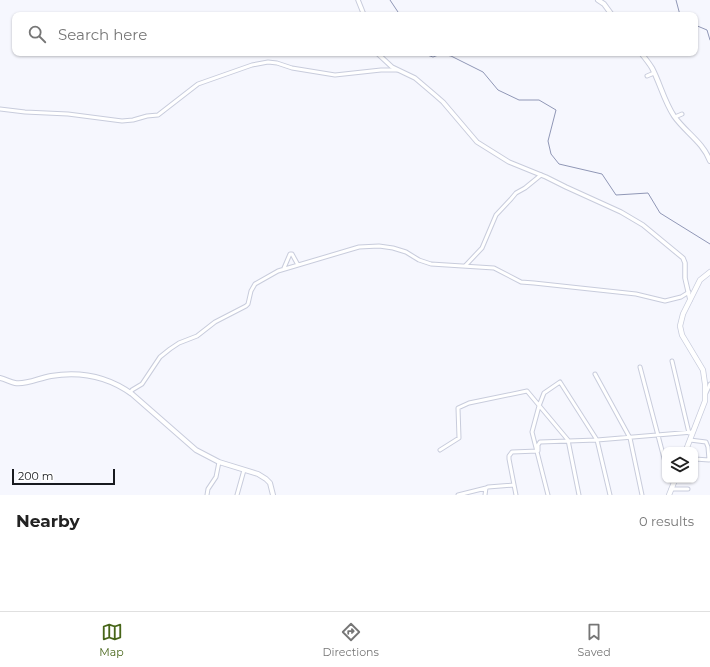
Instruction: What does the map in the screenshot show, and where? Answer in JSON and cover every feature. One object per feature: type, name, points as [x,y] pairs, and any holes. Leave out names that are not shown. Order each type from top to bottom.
[{"type":"main road","points":[[598,0],[604,4],[610,12]]},
{"type":"main road","points":[[643,56],[653,69],[668,107],[687,132],[707,152],[710,161]]},
{"type":"main road","points":[[687,447],[691,433],[705,402],[706,394],[703,370],[682,336],[680,326],[683,314],[700,280],[710,272]]},
{"type":"main road","points":[[0,378],[16,383],[59,375],[89,375],[112,383],[130,393],[194,449],[219,462],[258,474],[266,479],[270,483],[272,494]]},
{"type":"main road","points":[[669,495],[674,483]]},
{"type":"street","points":[[358,0],[363,12]]},
{"type":"street","points":[[380,56],[396,70],[415,78],[443,102],[477,142],[509,162],[541,175],[632,218],[670,246],[681,255],[684,260],[685,278],[690,300]]},
{"type":"street","points":[[0,109],[68,114],[122,121],[133,120],[158,115],[198,84],[252,65],[268,62],[277,63],[292,68],[335,75],[353,72],[396,70]]},
{"type":"street","points":[[351,67],[353,72]]},
{"type":"street","points":[[647,76],[654,73]]},
{"type":"street","points":[[15,111],[15,116]]},
{"type":"street","points":[[675,118],[682,114]]},
{"type":"street","points":[[465,266],[482,248],[496,214],[516,193],[525,188],[541,175]]},
{"type":"street","points":[[130,393],[142,384],[160,357],[168,350],[179,343],[197,336],[215,322],[246,306],[255,284],[284,268],[359,247],[379,246],[401,250],[419,260],[431,264],[494,268],[521,282],[636,294],[665,301],[681,297],[689,292]]},
{"type":"street","points":[[284,268],[290,254],[292,254],[298,265]]},
{"type":"street","points":[[538,451],[538,445],[540,442],[597,440],[691,433],[672,361]]},
{"type":"street","points":[[640,367],[662,451]]},
{"type":"street","points":[[595,374],[630,438],[642,495]]},
{"type":"street","points":[[548,495],[532,432],[544,392],[560,382],[597,440],[610,495]]},
{"type":"street","points":[[706,394],[710,384]]},
{"type":"street","points":[[440,450],[459,438],[458,408],[469,403],[527,391],[568,440],[579,495]]},
{"type":"street","points":[[690,440],[706,442],[708,447],[708,460],[698,459]]},
{"type":"street","points":[[516,495],[509,456],[512,452],[538,451]]},
{"type":"street","points":[[208,495],[208,489],[216,477],[219,462]]},
{"type":"street","points":[[237,495],[244,470]]},
{"type":"street","points":[[671,483],[672,488],[688,489]]},
{"type":"street","points":[[458,495],[486,488],[514,485]]},
{"type":"street","points":[[485,495],[486,488]]},
{"type":"waterway","points":[[390,0],[398,12]]},
{"type":"waterway","points":[[676,0],[679,12]]},
{"type":"waterway","points":[[698,26],[707,30],[710,40]]},
{"type":"waterway","points":[[430,56],[436,56]]},
{"type":"waterway","points":[[451,56],[483,72],[498,90],[519,100],[539,100],[556,110],[548,141],[551,154],[559,164],[602,174],[616,195],[648,193],[660,213],[710,244]]}]
